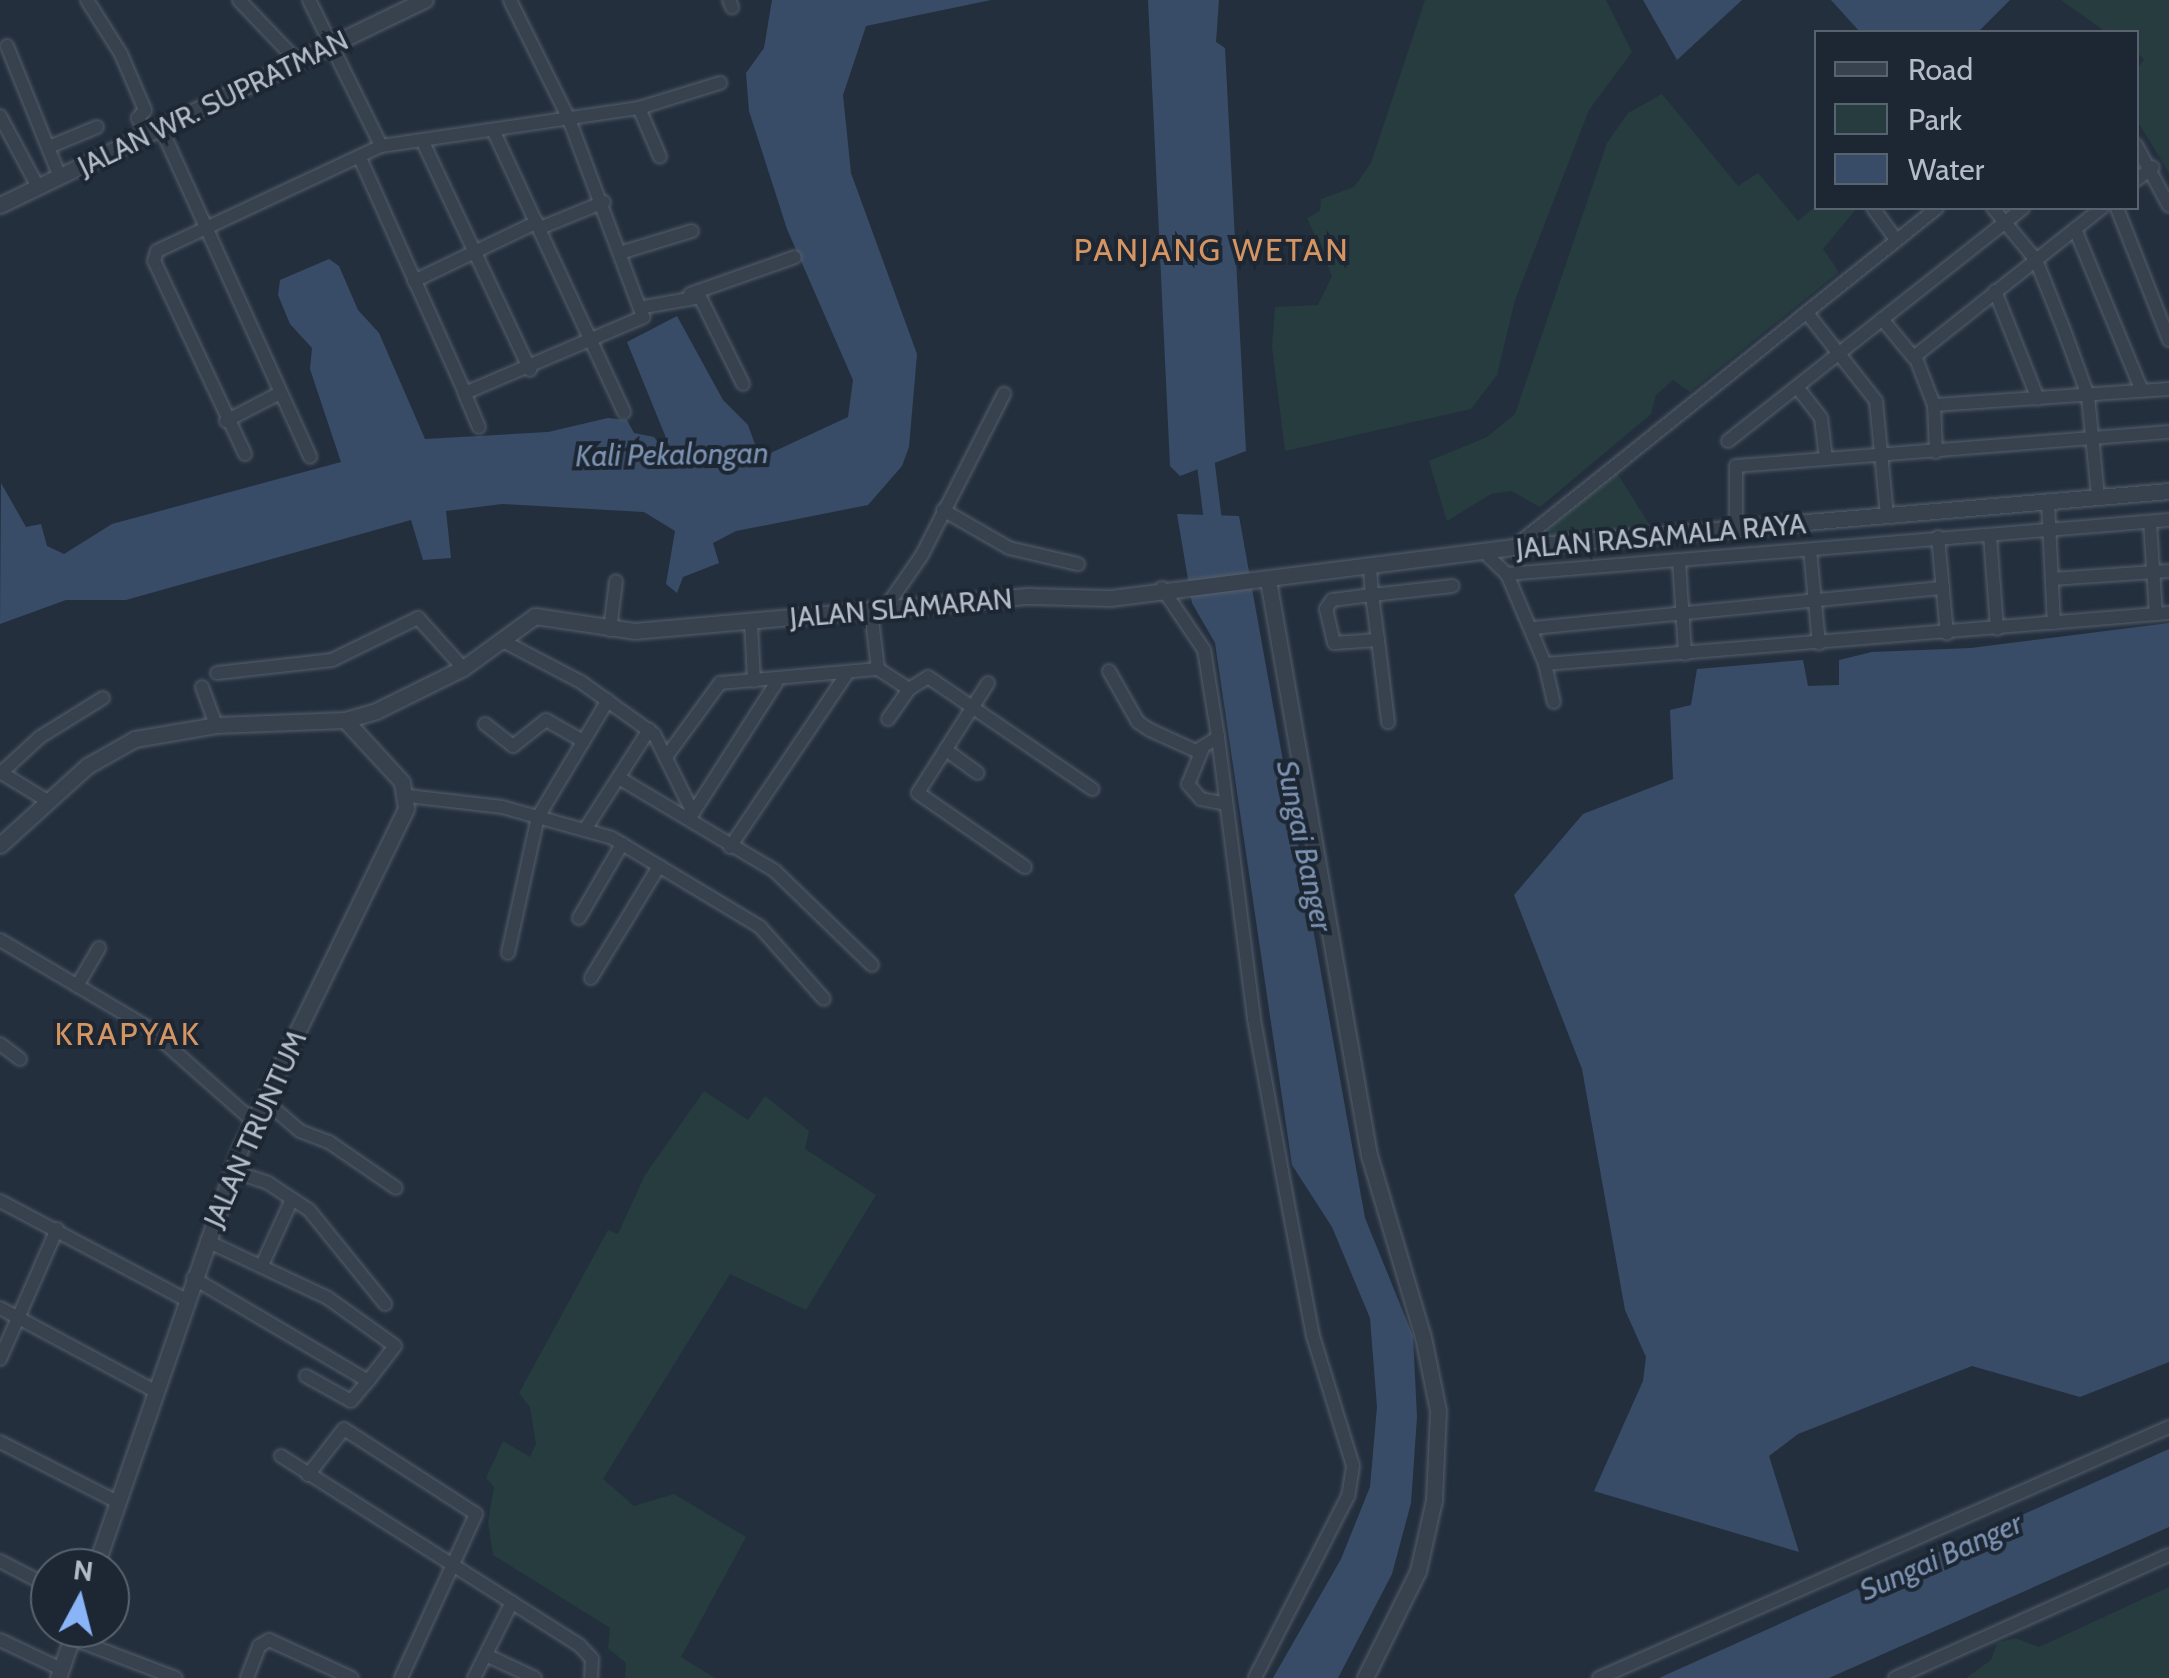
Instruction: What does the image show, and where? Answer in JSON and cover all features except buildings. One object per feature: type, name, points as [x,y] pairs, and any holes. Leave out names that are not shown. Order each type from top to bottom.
[{"type":"street","points":[[87,0],[144,108],[147,127],[207,229],[310,457]]},
{"type":"street","points":[[240,0],[299,63]]},
{"type":"street","points":[[310,0],[335,42],[381,146]]},
{"type":"street","name":"JALAN WR. SUPRATMAN","points":[[0,205],[54,163],[299,63],[425,0]]},
{"type":"street","points":[[464,392],[530,370],[642,318],[644,307],[570,119],[510,0]]},
{"type":"street","points":[[7,46],[54,163],[96,127]]},
{"type":"street","points":[[244,454],[152,257],[381,146],[639,108],[720,83]]},
{"type":"street","points":[[639,108],[660,157]]},
{"type":"street","points":[[0,116],[34,179]]},
{"type":"street","points":[[494,132],[624,412]]},
{"type":"street","points":[[422,140],[530,370]]},
{"type":"street","points":[[2139,149],[2154,167],[2169,206]]},
{"type":"street","points":[[360,158],[479,427]]},
{"type":"street","points":[[2139,178],[2154,167]]},
{"type":"street","points":[[414,281],[539,225],[604,202]]},
{"type":"street","points":[[1874,210],[1896,240]]},
{"type":"street","points":[[1514,548],[1935,210]]},
{"type":"street","points":[[1996,210],[2036,260],[2088,396],[2098,498]]},
{"type":"street","points":[[1728,442],[2020,210]]},
{"type":"street","points":[[1914,358],[2099,210]]},
{"type":"street","points":[[2118,210],[2169,340]]},
{"type":"street","points":[[2075,229],[2142,391]]},
{"type":"street","points":[[622,252],[692,230]]},
{"type":"street","points":[[644,307],[795,257]]},
{"type":"street","points":[[1994,291],[2038,399]]},
{"type":"street","points":[[690,294],[702,299],[743,384]]},
{"type":"street","points":[[1808,314],[1876,402],[1887,516]]},
{"type":"street","points":[[1882,319],[1914,358],[1934,405],[1936,452]]},
{"type":"street","points":[[1797,386],[1821,418],[1826,459]]},
{"type":"street","points":[[1934,405],[2169,389]]},
{"type":"street","points":[[226,422],[280,393]]},
{"type":"street","points":[[878,669],[877,610],[943,510],[1004,394]]},
{"type":"street","points":[[1736,529],[1734,467],[2169,432]]},
{"type":"street","name":"JALAN RASAMALA RAYA","points":[[1486,553],[2169,491]]},
{"type":"street","points":[[2048,502],[2054,623]]},
{"type":"street","points":[[943,510],[1009,548],[1078,564]]},
{"type":"street","name":"JALAN RASAMALA RAYA","points":[[1486,553],[1507,574],[2169,520]]},
{"type":"street","points":[[1544,664],[1947,634],[2162,613],[2150,522]]},
{"type":"street","points":[[1990,535],[1997,629]]},
{"type":"street","points":[[1938,537],[1947,634]]},
{"type":"street","points":[[1810,550],[1819,644]]},
{"type":"street","name":"JALAN SLAMARAN","points":[[346,720],[463,668],[526,618],[542,615],[610,630],[751,623],[1030,596],[1110,598],[1486,553]]},
{"type":"street","points":[[1679,560],[1685,654]]},
{"type":"street","points":[[1370,568],[1388,722]]},
{"type":"street","points":[[2052,578],[2169,571]]},
{"type":"street","points":[[1507,574],[1533,628],[1554,702]]},
{"type":"street","points":[[1261,580],[1369,1156],[1423,1337],[1438,1411],[1434,1500],[1418,1571],[1365,1678]]},
{"type":"street","points":[[610,630],[616,582]]},
{"type":"street","points":[[1378,640],[1334,643],[1328,623],[1332,600],[1452,586]]},
{"type":"street","points":[[1169,588],[1204,650],[1282,1172],[1313,1336],[1353,1466],[1348,1496],[1256,1678]]},
{"type":"street","points":[[1533,628],[1943,588]]},
{"type":"street","points":[[217,673],[332,660],[418,618],[463,668]]},
{"type":"street","points":[[751,623],[754,681]]},
{"type":"street","points":[[501,640],[608,700],[649,730],[666,757],[690,818]]},
{"type":"street","points":[[666,757],[718,684],[776,683],[878,669],[909,689]]},
{"type":"street","points":[[1109,671],[1138,722],[1184,748],[1202,750]]},
{"type":"street","points":[[730,847],[846,675]]},
{"type":"street","points":[[888,719],[909,689],[926,677],[1092,788]]},
{"type":"street","points":[[690,818],[776,683]]},
{"type":"street","points":[[988,683],[919,790],[920,798],[1025,867]]},
{"type":"street","points":[[202,686],[216,725]]},
{"type":"street","points":[[46,800],[1,772],[40,737],[103,698]]},
{"type":"street","points":[[508,953],[538,817],[608,700]]},
{"type":"street","points":[[0,845],[46,800],[100,757],[135,739],[216,725],[346,720],[408,796],[457,798],[586,828],[622,844],[760,928],[824,999]]},
{"type":"street","points":[[485,724],[513,746],[546,720],[583,740]]},
{"type":"street","points":[[586,828],[649,730]]},
{"type":"street","points":[[1218,737],[1202,750],[1188,784],[1201,799],[1226,804]]},
{"type":"street","points":[[946,750],[978,773]]},
{"type":"street","points":[[619,778],[788,881],[872,965]]},
{"type":"street","name":"JALAN TRUNTUM","points":[[102,1548],[232,1171],[252,1122],[388,852],[408,796]]},
{"type":"street","points":[[578,918],[622,844]]},
{"type":"street","points":[[591,978],[660,866]]},
{"type":"street","points":[[0,940],[147,1027],[252,1122]]},
{"type":"street","points":[[77,986],[99,948]]},
{"type":"street","points":[[0,1044],[20,1059]]},
{"type":"street","points":[[264,1100],[300,1131],[329,1142],[396,1188]]},
{"type":"street","points":[[232,1171],[292,1198],[318,1219],[385,1304]]},
{"type":"street","points":[[263,1263],[292,1198]]},
{"type":"street","points":[[0,1201],[186,1300]]},
{"type":"street","points":[[0,1359],[57,1229]]},
{"type":"street","points":[[207,1241],[263,1263],[394,1344],[351,1401],[306,1376]]},
{"type":"street","points":[[194,1278],[368,1382]]},
{"type":"street","points":[[0,1308],[155,1391]]},
{"type":"street","points":[[1599,1678],[2169,1427]]},
{"type":"street","points":[[308,1475],[341,1429],[364,1439],[476,1514],[401,1678]]},
{"type":"street","points":[[0,1442],[117,1502]]},
{"type":"street","points":[[280,1456],[586,1651],[591,1678]]},
{"type":"street","points":[[1895,1678],[2169,1555]]},
{"type":"street","points":[[0,1560],[30,1576]]},
{"type":"street","points":[[474,1678],[512,1602]]},
{"type":"street","points":[[0,1640],[59,1674],[68,1648]]},
{"type":"street","points":[[247,1678],[259,1646],[269,1640],[352,1678]]},
{"type":"street","points":[[107,1648],[176,1678]]},
{"type":"street","points":[[486,1656],[535,1678]]},
{"type":"green space","points":[[1425,0],[1606,0],[1632,52],[1589,110],[1515,300],[1497,375],[1471,409],[1285,451],[1272,347],[1275,307],[1318,305],[1332,276],[1307,218],[1320,211],[1321,199],[1354,187],[1371,163]]},
{"type":"green space","points":[[2061,0],[2169,0],[2169,173],[2139,123],[2139,67],[2144,59],[2139,55],[2139,30],[2103,30]]},
{"type":"green space","points":[[1662,94],[1738,186],[1758,173],[1798,221],[1814,208],[1855,210],[1823,249],[1839,272],[1690,392],[1673,380],[1656,395],[1651,414],[1540,507],[1511,491],[1491,494],[1447,521],[1429,461],[1487,437],[1515,414],[1607,143],[1628,113]]},
{"type":"green space","points":[[1617,473],[1654,532],[1533,543],[1538,537]]},
{"type":"green space","points":[[704,1091],[748,1120],[765,1096],[809,1131],[805,1149],[876,1195],[806,1310],[730,1274],[603,1479],[634,1506],[674,1494],[746,1537],[681,1657],[715,1678],[625,1678],[626,1663],[608,1648],[610,1628],[493,1555],[488,1522],[494,1487],[486,1478],[503,1441],[530,1457],[536,1444],[530,1407],[519,1393],[608,1230],[618,1234],[645,1175]]},
{"type":"green space","points":[[2169,1587],[2169,1678],[1966,1678],[1991,1660],[1997,1643],[2015,1638],[2039,1647]]},
{"type":"water","name":"Kali Pekalongan","points":[[772,0],[991,0],[866,26],[843,95],[851,173],[917,354],[909,447],[902,466],[868,505],[736,531],[713,543],[719,563],[683,577],[677,593],[666,584],[675,531],[644,512],[502,504],[446,511],[451,558],[423,560],[411,520],[126,600],[66,600],[0,624],[1,483],[26,527],[41,524],[47,546],[64,554],[112,524],[341,462],[310,369],[312,348],[290,324],[278,295],[280,280],[329,259],[339,266],[358,310],[379,333],[425,439],[548,432],[608,418],[627,420],[634,433],[654,437],[665,451],[671,450],[627,342],[677,316],[723,400],[748,425],[760,458],[848,417],[853,380],[787,229],[749,111],[746,73],[764,48]]},
{"type":"water","points":[[1148,0],[1219,0],[1216,42],[1225,48],[1246,451],[1180,476],[1170,466]]},
{"type":"water","points":[[1643,0],[1742,0],[1677,60]]},
{"type":"water","points":[[1831,0],[2010,0],[1980,30],[1858,30]]},
{"type":"water","points":[[1177,514],[1239,516],[1365,1218],[1413,1336],[1417,1417],[1411,1503],[1392,1574],[1338,1678],[1273,1678],[1341,1559],[1370,1487],[1377,1407],[1370,1318],[1332,1227],[1292,1165],[1215,643],[1192,603]]},
{"type":"water","points":[[2169,623],[2169,1362],[2080,1397],[1972,1366],[1798,1434],[1769,1456],[1799,1552],[1594,1491],[1643,1381],[1646,1357],[1625,1310],[1582,1069],[1514,895],[1583,814],[1673,779],[1670,710],[1691,705],[1697,669],[1803,660],[1808,686],[1839,685],[1839,660],[1872,652],[1971,648]]},
{"type":"water","points":[[2169,1449],[2169,1527],[1829,1678],[1659,1678]]},
{"type":"waterway","name":"Sungai Banger","points":[[1204,449],[1215,537]]},
{"type":"district","name":"PANJANG WETAN","points":[[1212,250]]},
{"type":"district","name":"KRAPYAK","points":[[128,1034]]}]
